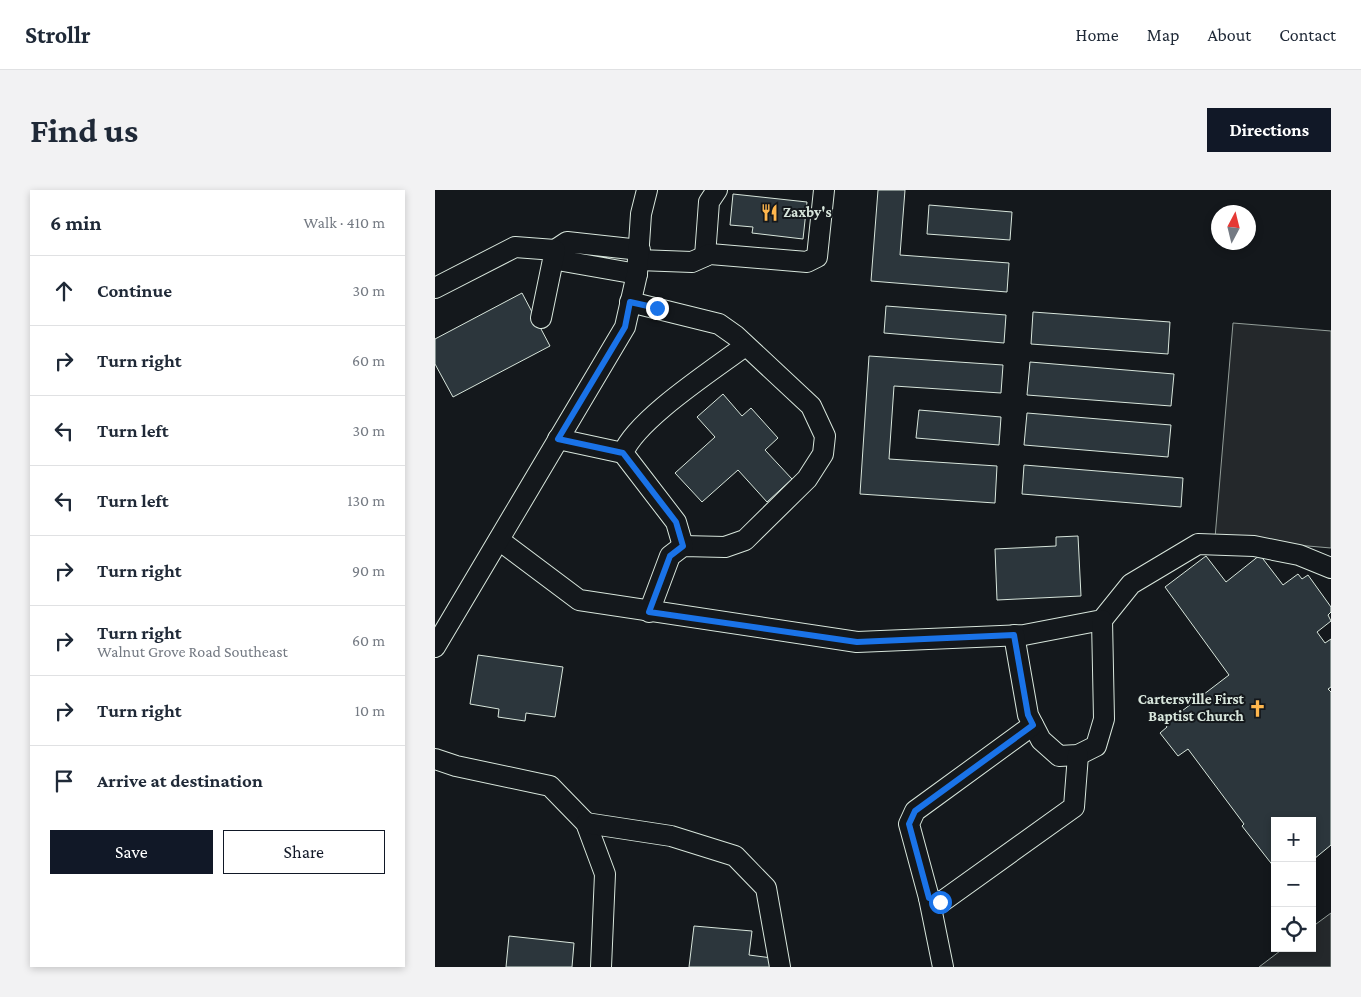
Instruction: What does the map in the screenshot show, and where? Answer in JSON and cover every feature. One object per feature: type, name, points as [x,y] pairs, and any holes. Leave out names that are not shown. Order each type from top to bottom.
[{"type":"street","points":[[435,647],[625,327],[638,262],[641,214],[647,190]]},
{"type":"street","points":[[705,256],[709,202],[717,190]]},
{"type":"street","points":[[435,288],[515,247],[562,251],[638,262],[692,262],[710,254],[807,262],[817,257],[824,190]]},
{"type":"street","points":[[541,318],[562,251]]},
{"type":"street","points":[[630,302],[719,324],[736,336],[811,406],[825,436],[823,454],[807,479],[745,540],[725,548],[683,546],[670,556],[649,612]]},
{"type":"street","points":[[623,453],[628,442],[650,418],[745,346]]},
{"type":"street","points":[[558,439],[623,453],[676,522],[683,546]]},
{"type":"street","points":[[499,540],[579,600],[857,642],[1014,635],[1102,620]]},
{"type":"street","points":[[1014,635],[1028,715],[1033,725],[1041,740],[1059,756],[1077,755],[1096,746],[1104,718],[1102,620],[1131,584],[1198,544],[1254,546],[1299,555],[1331,568]]},
{"type":"street","points":[[943,967],[929,898],[909,824],[915,811],[1033,725]]},
{"type":"street","points":[[929,898],[940,902],[1074,807],[1077,755]]},
{"type":"street","points":[[435,759],[457,766],[550,786],[586,823],[605,874],[603,961],[601,967]]},
{"type":"street","points":[[586,823],[671,836],[735,856],[765,888],[780,967]]},
{"type":"shaded area","points":[[1233,323],[1331,331],[1331,548],[1215,538]]},
{"type":"shaded area","points":[[1331,913],[1331,967],[1259,967],[1279,952],[1316,952],[1316,924]]},
{"type":"building","points":[[878,190],[905,190],[900,255],[1009,263],[1007,292],[871,281]]},
{"type":"building","points":[[733,194],[807,202],[803,239],[752,233],[753,227],[730,225]]},
{"type":"building","points":[[929,205],[1012,212],[1010,240],[927,234]]},
{"type":"building","points":[[522,293],[550,346],[453,397],[435,364],[435,339]]},
{"type":"building","points":[[886,306],[1006,315],[1004,343],[884,333]]},
{"type":"building","points":[[1033,312],[1170,322],[1168,354],[1031,344]]},
{"type":"building","points":[[869,356],[1003,365],[1001,393],[894,386],[889,459],[997,466],[995,503],[860,494]]},
{"type":"building","points":[[1030,362],[1174,374],[1171,406],[1027,395]]},
{"type":"building","points":[[723,394],[742,416],[751,408],[778,438],[765,450],[792,479],[767,502],[738,470],[702,502],[675,473],[715,437],[697,417]]},
{"type":"building","points":[[919,410],[1001,417],[999,445],[916,438]]},
{"type":"building","points":[[1027,413],[1171,425],[1168,457],[1024,445]]},
{"type":"building","points":[[1024,465],[1183,478],[1181,507],[1022,494]]},
{"type":"building","points":[[1078,536],[1081,596],[997,600],[995,549],[1056,546],[1056,537]]},
{"type":"building","name":"Cartersville First Baptist Church","points":[[1260,555],[1283,585],[1298,574],[1302,579],[1308,575],[1331,607],[1331,612],[1328,615],[1331,621],[1317,632],[1325,643],[1331,639],[1331,687],[1328,689],[1331,692],[1331,845],[1316,857],[1316,817],[1271,817],[1271,863],[1242,826],[1244,824],[1188,749],[1178,756],[1160,733],[1167,727],[1165,724],[1229,675],[1165,587],[1206,556],[1226,582]]},
{"type":"building","points":[[478,655],[563,667],[555,717],[526,713],[525,721],[498,717],[499,709],[470,704]]},
{"type":"building","points":[[694,926],[752,931],[749,955],[772,958],[771,967],[689,967]]},
{"type":"building","points":[[509,936],[574,943],[572,967],[506,967]]},
{"type":"place","name":"Zaxby's","points":[[769,212]]},
{"type":"place","name":"Cartersville First Baptist Church","points":[[1258,708]]},
{"type":"route","points":[[657,308],[630,302],[625,327],[558,439],[623,453],[676,522],[683,546],[670,556],[649,612],[857,642],[1014,635],[1028,715],[1033,725],[915,811],[909,824],[929,898],[940,902]]}]
